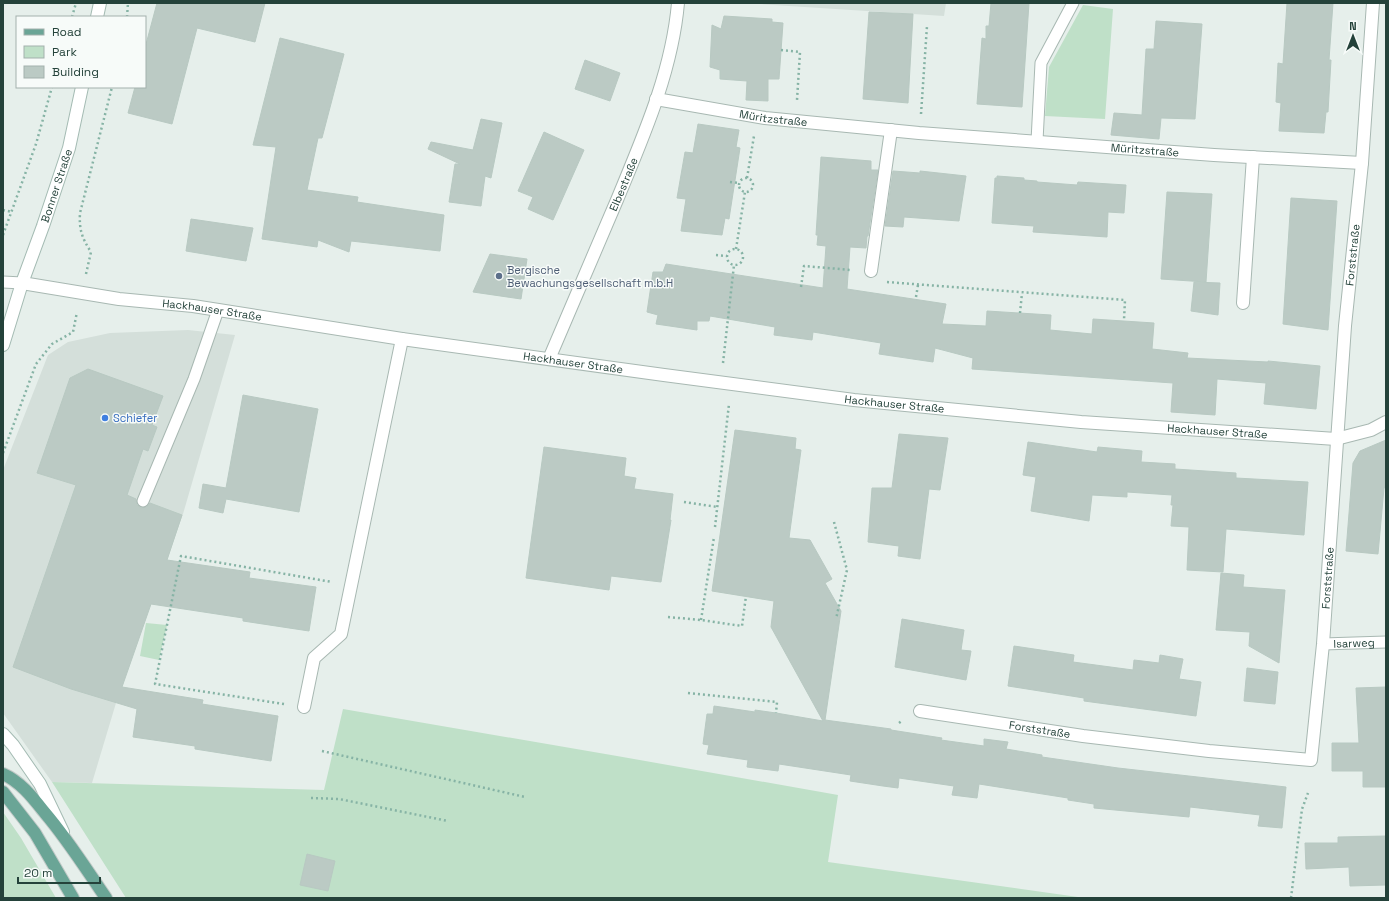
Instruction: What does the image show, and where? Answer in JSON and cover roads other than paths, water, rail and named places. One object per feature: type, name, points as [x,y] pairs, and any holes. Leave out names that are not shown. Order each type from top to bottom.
[{"type":"main road","points":[[3,774],[12,778],[32,796],[66,838],[106,898]]},
{"type":"main road","points":[[3,792],[35,833],[73,898]]},
{"type":"street","points":[[97,16],[100,3]]},
{"type":"street","name":"Elbestraße","points":[[549,360],[633,161],[656,99],[672,44],[678,3]]},
{"type":"street","name":"Forststraße","points":[[920,711],[1084,736],[1200,750],[1311,760],[1323,644],[1336,439],[1345,326],[1362,163],[1373,3]]},
{"type":"street","name":"Bonner Straße","points":[[3,345],[22,283],[69,148],[82,88]]},
{"type":"street","name":"Müritzstraße","points":[[656,99],[761,117],[919,133],[1253,158],[1362,163]]},
{"type":"street","points":[[871,271],[891,130]]},
{"type":"street","points":[[1243,303],[1253,158]]},
{"type":"street","name":"Hackhauser Straße","points":[[22,283],[119,299],[193,306],[402,339],[549,360],[854,400],[1081,422],[1336,439],[1371,430],[1386,422]]},
{"type":"street","points":[[304,707],[314,658],[341,634],[402,339]]},
{"type":"street","points":[[3,734],[13,745],[40,784],[66,838]]},
{"type":"lane","points":[[1037,141],[1041,63],[1073,3]]},
{"type":"lane","points":[[3,282],[22,283]]},
{"type":"lane","points":[[144,501],[194,378],[218,310]]},
{"type":"lane","name":"Isarweg","points":[[1323,644],[1386,642]]},
{"type":"place","name":"Bergische Bewachungsgesellschaft m.b.H","points":[[499,276]]},
{"type":"place","name":"Schiefer","points":[[105,418]]}]
